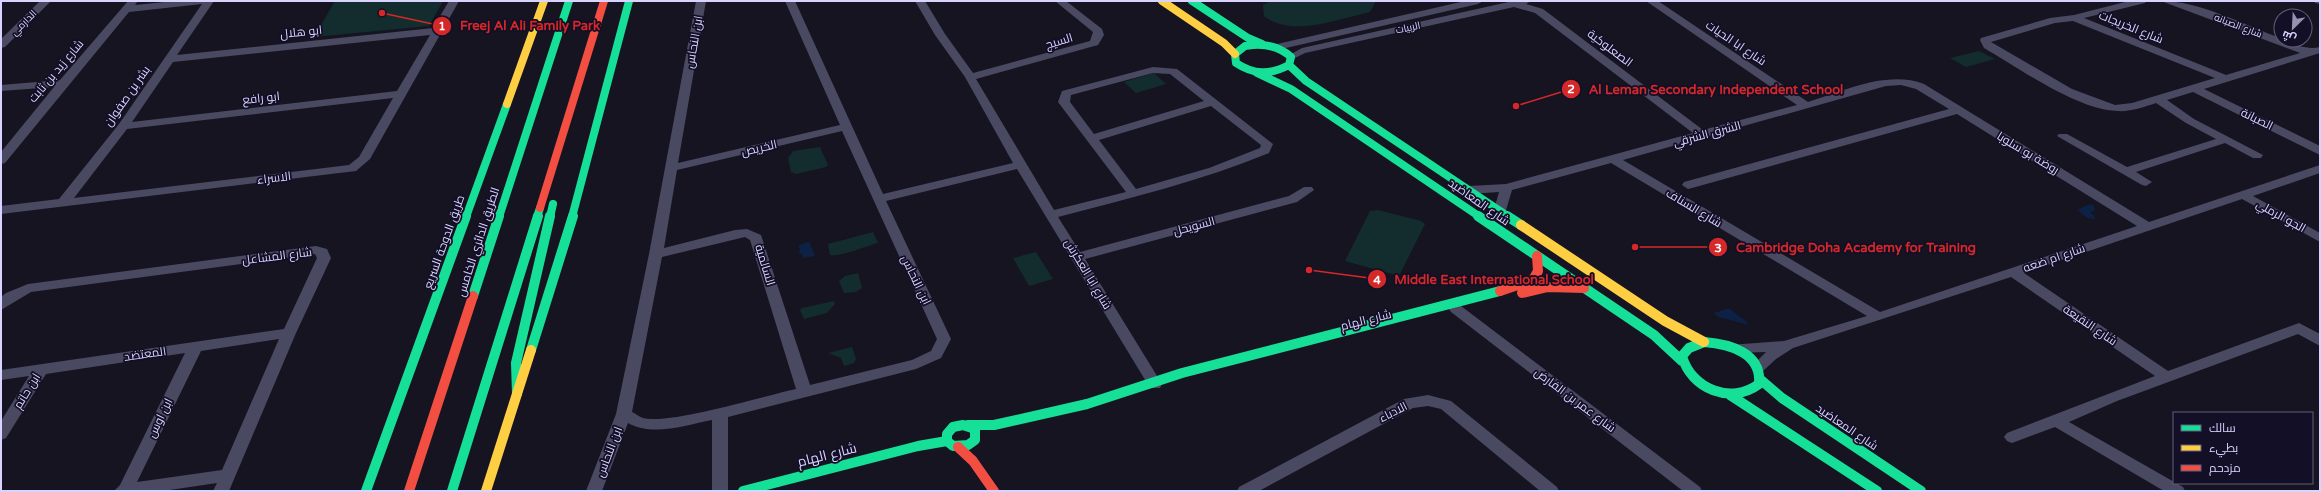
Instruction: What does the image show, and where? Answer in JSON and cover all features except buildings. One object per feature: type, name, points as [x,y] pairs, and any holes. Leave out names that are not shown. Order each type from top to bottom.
[{"type":"main road","name":"طريق الدوحة السريع","points":[[366,491],[544,1]]},
{"type":"main road","name":"الطريق الدائري الخامس","points":[[409,491],[569,1]]},
{"type":"main road","points":[[452,491],[544,190],[604,1]]},
{"type":"main road","points":[[486,491],[570,226],[623,18],[629,1]]},
{"type":"main road","points":[[1162,1],[1224,43],[1235,54],[1246,46],[1262,44],[1277,46]]},
{"type":"main road","points":[[1192,1],[1248,38],[1262,44]]},
{"type":"main road","name":"شارع المعاضيد","points":[[1277,46],[1306,81],[1665,321],[1704,342]]},
{"type":"main road","name":"شارع المعاضيد","points":[[1235,54],[1234,58],[1241,68],[1257,73],[1291,89],[1654,335],[1682,361]]},
{"type":"main road","points":[[1257,73],[1276,72],[1290,61]]},
{"type":"main road","points":[[517,394],[516,363],[554,206],[544,190]]},
{"type":"main road","name":"شارع الهام","points":[[968,425],[994,425],[1087,404],[1155,384],[1182,374],[1530,283],[1536,278],[1539,272],[1537,256]]},
{"type":"main road","name":"شارع الهام","points":[[1155,384],[1181,380],[1456,309],[1548,287],[1584,288]]},
{"type":"main road","points":[[1730,395],[1751,392],[1760,374],[1749,356],[1724,344],[1704,342],[1692,345],[1684,352],[1682,361],[1684,370],[1703,386],[1730,395],[1877,491]]},
{"type":"main road","name":"شارع المعاضيد","points":[[1760,374],[1782,398],[1921,491]]},
{"type":"main road","points":[[411,455],[445,384]]},
{"type":"main road","points":[[973,461],[975,429],[968,425],[958,425],[949,430],[947,441],[958,447],[973,461],[994,491]]},
{"type":"main road","name":"شارع الهام","points":[[974,440],[994,425]]},
{"type":"main road","name":"شارع الهام","points":[[918,446],[949,430]]},
{"type":"main road","points":[[958,447],[974,440]]},
{"type":"main road","name":"شارع الهام","points":[[743,491],[918,446],[947,441]]},
{"type":"street","name":"الدارمي","points":[[1,45],[46,1]]},
{"type":"street","points":[[130,5],[204,1]]},
{"type":"street","name":"بشر بن صفوان","points":[[62,203],[123,126],[209,1]]},
{"type":"street","name":"الاسراء","points":[[1,210],[346,170],[357,165],[364,159],[454,1]]},
{"type":"street","name":"ابن النحاس","points":[[594,491],[624,414],[656,254],[701,1]]},
{"type":"street","name":"ابن النحاس","points":[[624,414],[640,423],[664,424],[720,413],[916,364],[936,354],[944,340],[845,127],[790,1]]},
{"type":"street","name":"شارع ابا العكرش","points":[[920,1],[940,36],[970,77],[1020,165],[1052,214],[1155,384]]},
{"type":"street","name":"السيج","points":[[970,77],[1042,60],[1094,43],[1099,35],[1098,31],[1060,1]]},
{"type":"street","name":"الربيات","points":[[1277,46],[1478,1]]},
{"type":"street","name":"الربيات","points":[[1290,61],[1302,51],[1526,1]]},
{"type":"street","name":"شارع ابا الحيات","points":[[1651,1],[1806,106]]},
{"type":"street","points":[[2074,18],[2140,1]]},
{"type":"street","name":"شارع الصبانه","points":[[2166,1],[2183,5],[2315,52]]},
{"type":"street","name":"الصعلوكية","points":[[1515,4],[1532,7],[1538,6],[1702,135]]},
{"type":"street","name":"شارع زيد بن ثابت","points":[[1,160],[63,83],[130,5]]},
{"type":"street","name":"شارع الخريجات","points":[[2153,101],[2126,108],[2114,108],[2085,99],[1988,46],[1985,42],[1986,39],[2046,22],[2074,18],[2224,78]]},
{"type":"street","name":"ابو هلال","points":[[168,59],[437,31]]},
{"type":"street","points":[[2153,101],[2224,78],[2315,52]]},
{"type":"street","points":[[1052,214],[1133,193],[1198,175],[1248,158],[1267,149],[1266,142],[1173,71],[1160,69],[1066,94],[1064,102],[1093,138],[1133,193]]},
{"type":"street","name":"الشرق الشرقي","points":[[1469,190],[1506,188],[1702,135],[1885,83],[1908,82]]},
{"type":"street","name":"روضة بو سلوبا","points":[[1908,82],[1925,89],[2052,172],[2148,227]]},
{"type":"street","points":[[1,88],[63,83]]},
{"type":"street","name":"الصبانة","points":[[2194,88],[2320,151]]},
{"type":"street","name":"ابو رافع","points":[[123,126],[402,94]]},
{"type":"street","points":[[2153,101],[2172,115],[2190,120],[2257,154]]},
{"type":"street","points":[[1093,138],[1212,102]]},
{"type":"street","points":[[1688,185],[1958,110]]},
{"type":"street","name":"الخريص","points":[[672,168],[845,127]]},
{"type":"street","points":[[2063,136],[2146,182]]},
{"type":"street","points":[[2126,171],[2226,139]]},
{"type":"street","name":"شارع السناف","points":[[1613,159],[1879,317]]},
{"type":"street","points":[[879,199],[1020,165]]},
{"type":"street","name":"شارع ام ضعه","points":[[1760,374],[1771,355],[1788,345],[1879,317],[2320,169]]},
{"type":"street","points":[[1500,210],[1506,188]]},
{"type":"street","name":"السويحل","points":[[1078,257],[1293,199],[1308,190]]},
{"type":"street","name":"الجو الرملي","points":[[2243,195],[2320,238]]},
{"type":"street","name":"السالمية","points":[[656,254],[735,234],[747,233],[756,238],[804,391]]},
{"type":"street","name":"شارع المشاعل","points":[[1,305],[11,296],[28,288],[320,251],[324,258],[289,333],[221,491]]},
{"type":"street","name":"شارع النقيعة","points":[[2013,272],[2167,377]]},
{"type":"street","name":"شارع عمر بن الفارض","points":[[1456,309],[1694,491]]},
{"type":"street","points":[[2012,437],[2056,421],[2112,396],[2299,328],[2320,341]]},
{"type":"street","name":"المعتضد","points":[[1,375],[289,333]]},
{"type":"street","name":"شارع ام ضعه","points":[[1734,348],[1788,345]]},
{"type":"street","name":"ابن اوس","points":[[124,491],[196,346]]},
{"type":"street","name":"ابن حاتم","points":[[1,434],[41,369]]},
{"type":"street","name":"الادباء","points":[[1246,491],[1409,403],[1421,400],[1430,400],[1446,405],[1551,491]]},
{"type":"street","points":[[720,413],[720,491]]},
{"type":"street","points":[[2056,421],[2177,491]]},
{"type":"street","points":[[124,491],[228,474]]},
{"type":"green space","points":[[335,1],[443,1],[429,26],[314,37]]},
{"type":"green space","points":[[1270,1],[1375,1],[1375,3],[1370,12],[1315,25],[1287,26],[1264,16],[1263,5]]},
{"type":"green space","points":[[1979,51],[1995,59],[1966,67],[1950,58]]},
{"type":"green space","points":[[1154,73],[1166,84],[1136,93],[1124,82]]},
{"type":"green space","points":[[820,147],[828,165],[826,167],[796,174],[791,172],[788,158],[793,151]]},
{"type":"green space","points":[[1378,210],[1421,221],[1425,224],[1399,276],[1345,261],[1370,211]]},
{"type":"green space","points":[[873,232],[878,243],[847,253],[830,255],[828,244]]},
{"type":"green space","points":[[1036,252],[1053,279],[1029,286],[1013,258]]},
{"type":"green space","points":[[858,273],[862,288],[856,292],[844,293],[839,281],[845,276]]},
{"type":"green space","points":[[834,301],[835,304],[827,313],[804,319],[800,310],[802,308]]},
{"type":"green space","points":[[852,347],[856,359],[854,363],[844,366],[841,358],[828,353]]},
{"type":"water","points":[[2090,204],[2094,206],[2095,210],[2090,212],[2095,219],[2087,218],[2077,210]]},
{"type":"water","points":[[807,242],[810,243],[815,256],[803,258],[802,254],[798,253],[800,250],[798,246]]},
{"type":"water","points":[[1730,309],[1748,323],[1745,324],[1718,317],[1714,313]]},
{"type":"traffic: fast","points":[[473,296],[569,1]]},
{"type":"traffic: fast","points":[[531,350],[570,226],[629,1]]},
{"type":"traffic: fast","points":[[1192,1],[1248,38],[1262,44]]},
{"type":"traffic: fast","points":[[1253,45],[1269,45],[1283,50],[1291,57],[1289,65],[1283,69],[1269,73],[1262,73],[1249,70],[1236,63],[1235,54],[1245,46],[1253,45]]},
{"type":"traffic: fast","points":[[1289,65],[1306,81],[1521,225]]},
{"type":"traffic: fast","points":[[1257,73],[1291,89],[1654,335],[1682,361]]},
{"type":"traffic: fast","points":[[366,491],[507,104]]},
{"type":"traffic: fast","points":[[517,394],[516,363],[553,204]]},
{"type":"traffic: fast","points":[[452,491],[540,208]]},
{"type":"traffic: fast","points":[[968,425],[994,425],[1087,404],[1182,373],[1500,291]]},
{"type":"traffic: fast","points":[[1704,342],[1723,344],[1743,352],[1751,358],[1757,365],[1760,374],[1759,384],[1750,391],[1738,394],[1726,394],[1713,391],[1702,385],[1692,377],[1685,367],[1682,356],[1689,348],[1704,342]]},
{"type":"traffic: fast","points":[[1761,380],[1782,398],[1921,491]]},
{"type":"traffic: fast","points":[[1730,395],[1877,491]]},
{"type":"traffic: fast","points":[[963,425],[975,429],[975,440],[968,445],[953,446],[947,441],[947,434],[953,427],[963,425]]},
{"type":"traffic: fast","points":[[743,491],[918,446],[947,441]]},
{"type":"traffic: slow","points":[[507,104],[544,1]]},
{"type":"traffic: slow","points":[[1162,1],[1224,43],[1235,54]]},
{"type":"traffic: slow","points":[[1521,225],[1665,321],[1704,342]]},
{"type":"traffic: slow","points":[[486,491],[531,350]]},
{"type":"traffic: jam","points":[[540,208],[604,1]]},
{"type":"traffic: jam","points":[[1500,291],[1533,280],[1538,271],[1537,256]]},
{"type":"traffic: jam","points":[[1522,293],[1548,287],[1584,288]]},
{"type":"traffic: jam","points":[[409,491],[473,296]]},
{"type":"traffic: jam","points":[[958,447],[973,461],[994,491]]},
{"type":"place","name":"Freej Al Ali Family Park","points":[[382,13]]},
{"type":"place","name":"Al Leman Secondary Independent School","points":[[1516,106]]},
{"type":"place","name":"Cambridge Doha Academy for Training","points":[[1635,247]]},
{"type":"place","name":"Middle East International School","points":[[1309,270]]}]
